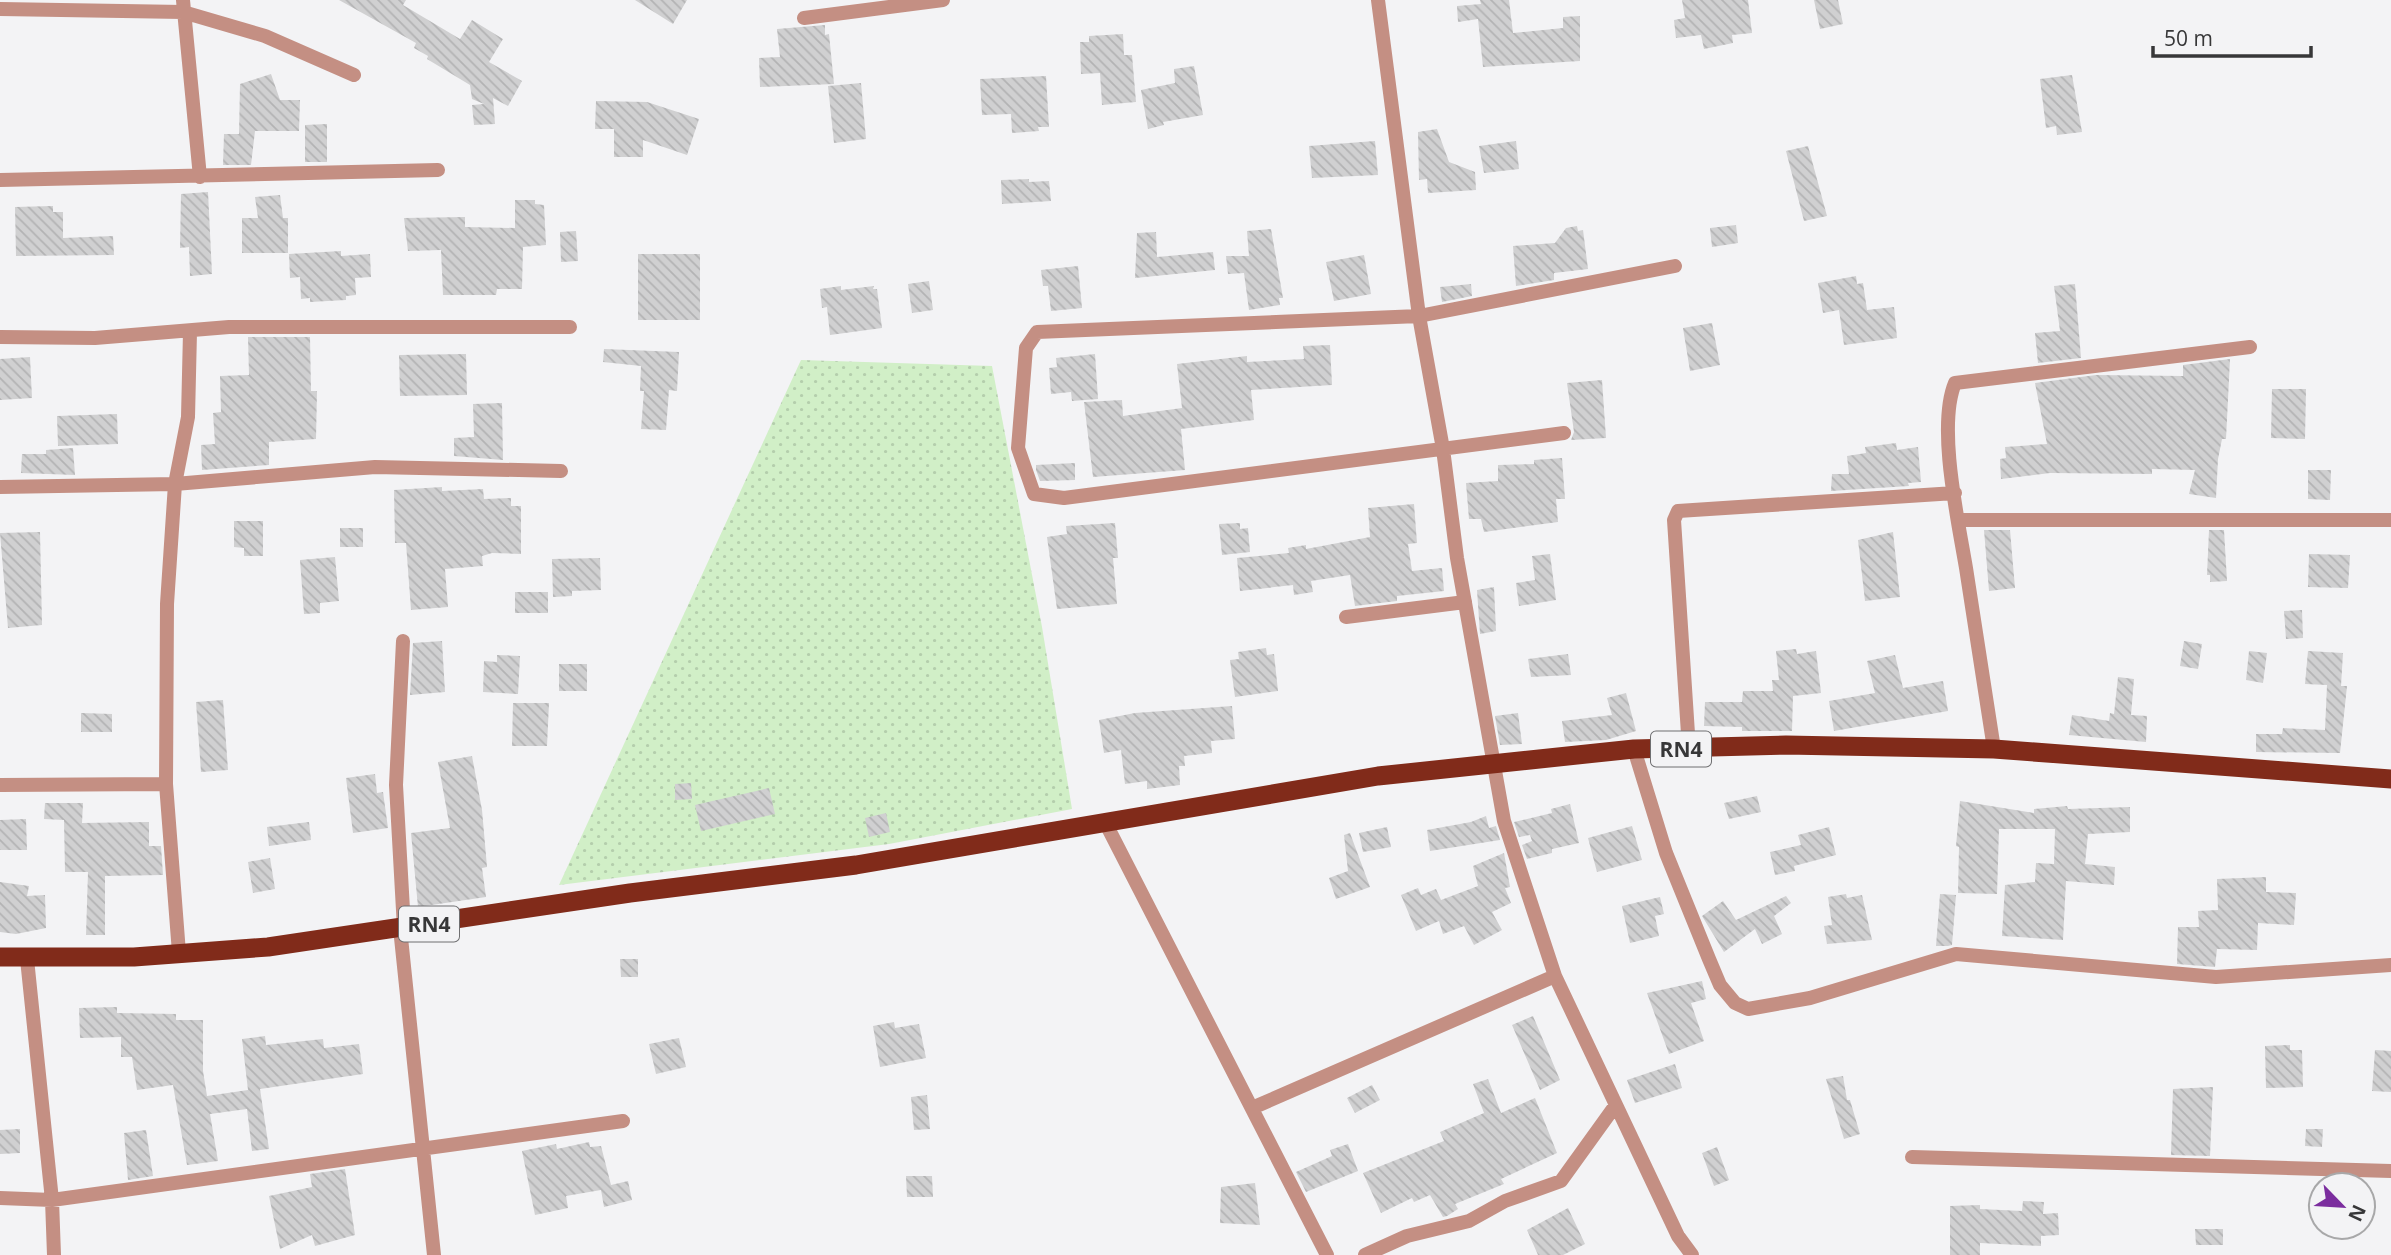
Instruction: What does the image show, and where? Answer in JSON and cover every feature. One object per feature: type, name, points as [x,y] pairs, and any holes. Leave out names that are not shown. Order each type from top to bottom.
[{"type":"highway","name":"RN4","points":[[0,957],[27,959],[268,947],[630,893],[856,865],[1378,776],[1634,749],[1786,745],[1994,749],[2391,779]]},
{"type":"street","points":[[804,18],[943,0]]},
{"type":"street","points":[[1378,0],[1419,316],[1443,449],[1465,602],[1504,821],[1555,976],[1678,1236],[1692,1255]]},
{"type":"street","points":[[183,6],[200,177]]},
{"type":"street","points":[[0,9],[183,6],[265,36],[354,75]]},
{"type":"street","points":[[0,180],[438,170]]},
{"type":"street","points":[[1564,433],[1064,498],[1034,494],[1018,448],[1026,348],[1038,332],[1419,316],[1675,266]]},
{"type":"street","points":[[0,337],[94,338],[229,327],[570,327]]},
{"type":"street","points":[[179,953],[166,784],[167,604],[175,484],[188,417],[190,332]]},
{"type":"street","points":[[1994,749],[1955,493],[1948,400],[1955,383],[2250,348]]},
{"type":"street","points":[[0,487],[175,484],[375,467],[562,471]]},
{"type":"street","points":[[1689,749],[1674,520],[1678,510],[1955,493]]},
{"type":"street","points":[[1958,520],[2391,520]]},
{"type":"street","points":[[1346,617],[1465,602]]},
{"type":"street","points":[[402,641],[396,785],[402,928],[434,1255]]},
{"type":"street","points":[[1634,749],[1666,853],[1709,960],[1720,985],[1735,1003],[1748,1009],[1810,998],[1956,954],[2216,977],[2391,965]]},
{"type":"street","points":[[0,785],[166,784]]},
{"type":"street","points":[[1105,822],[1327,1255]]},
{"type":"street","points":[[27,959],[52,1200],[54,1255]]},
{"type":"street","points":[[1252,1108],[1555,976]]},
{"type":"street","points":[[1365,1255],[1407,1236],[1469,1221],[1505,1201],[1561,1181],[1615,1107]]},
{"type":"street","points":[[0,1198],[52,1200],[425,1146],[623,1121]]},
{"type":"street","points":[[1912,1157],[2391,1171]]},
{"type":"green space","points":[[801,360],[992,366],[1042,627],[1072,809],[889,844],[559,885]]},
{"type":"building","points":[[339,0],[406,0],[403,5],[460,39],[472,20],[503,39],[489,62],[522,81],[508,106],[493,98],[495,124],[474,125],[472,105],[484,104],[472,99],[470,85],[427,59],[428,56],[414,48],[416,43]]},
{"type":"building","points":[[635,0],[687,0],[673,24]]},
{"type":"building","points":[[1480,0],[1509,0],[1513,33],[1563,28],[1563,17],[1580,16],[1580,61],[1483,67],[1478,19],[1458,22],[1457,6],[1481,4]]},
{"type":"building","points":[[1682,0],[1748,0],[1752,33],[1732,35],[1733,43],[1704,49],[1701,35],[1676,38],[1674,20],[1685,18]]},
{"type":"building","points":[[1814,0],[1838,0],[1843,24],[1820,29]]},
{"type":"building","points":[[825,25],[825,35],[829,34],[834,84],[760,87],[759,58],[780,57],[777,29]]},
{"type":"building","points":[[1123,34],[1124,55],[1132,55],[1136,102],[1102,105],[1100,73],[1081,74],[1080,42],[1089,42],[1089,36]]},
{"type":"building","points":[[1194,66],[1203,115],[1163,122],[1164,125],[1148,129],[1141,90],[1175,83],[1174,69]]},
{"type":"building","points":[[271,74],[280,100],[300,100],[299,131],[255,131],[251,165],[223,165],[224,134],[239,134],[240,84]]},
{"type":"building","points":[[2072,75],[2082,132],[2057,135],[2056,126],[2046,128],[2040,79]]},
{"type":"building","points":[[1046,76],[1049,127],[1038,127],[1039,131],[1012,133],[1011,114],[982,115],[980,79]]},
{"type":"building","points":[[861,83],[866,139],[834,143],[828,86]]},
{"type":"building","points":[[596,101],[647,102],[699,119],[687,155],[643,140],[643,157],[614,157],[614,129],[595,129]]},
{"type":"building","points":[[327,124],[327,162],[305,162],[305,125]]},
{"type":"building","points":[[1437,129],[1449,162],[1475,172],[1476,190],[1428,193],[1427,179],[1419,180],[1418,132]]},
{"type":"building","points":[[1375,141],[1378,175],[1312,178],[1309,146]]},
{"type":"building","points":[[1516,141],[1519,169],[1484,173],[1479,146]]},
{"type":"building","points":[[1808,146],[1827,216],[1804,221],[1786,151]]},
{"type":"building","points":[[1029,179],[1029,182],[1049,181],[1051,201],[1002,204],[1001,180]]},
{"type":"building","points":[[208,192],[212,274],[190,276],[189,247],[180,248],[181,194]]},
{"type":"building","points":[[280,195],[283,218],[288,218],[288,253],[242,253],[242,218],[258,218],[255,197]]},
{"type":"building","points":[[515,200],[535,200],[535,204],[544,205],[546,245],[523,247],[522,289],[497,289],[496,295],[443,295],[441,250],[408,251],[404,218],[465,217],[465,227],[515,228]]},
{"type":"building","points":[[53,206],[53,212],[63,212],[63,238],[113,236],[114,255],[16,256],[15,207]]},
{"type":"building","points":[[1736,225],[1738,243],[1712,247],[1710,228]]},
{"type":"building","points":[[1577,226],[1578,231],[1583,230],[1588,269],[1554,273],[1554,280],[1516,286],[1513,246],[1555,243],[1566,228]]},
{"type":"building","points":[[1271,229],[1283,298],[1279,298],[1280,305],[1249,310],[1244,273],[1228,274],[1226,256],[1249,256],[1247,231]]},
{"type":"building","points":[[576,231],[578,261],[561,262],[560,232]]},
{"type":"building","points":[[1156,232],[1157,257],[1213,252],[1215,270],[1135,278],[1137,233]]},
{"type":"building","points":[[341,251],[341,256],[370,254],[371,277],[355,278],[356,295],[346,296],[346,300],[310,302],[310,298],[301,299],[300,277],[290,278],[289,254]]},
{"type":"building","points":[[638,254],[700,254],[700,320],[638,320]]},
{"type":"building","points":[[1364,255],[1371,294],[1334,301],[1326,262]]},
{"type":"building","points":[[1078,266],[1082,308],[1051,311],[1048,286],[1043,286],[1041,270]]},
{"type":"building","points":[[1856,276],[1857,284],[1863,283],[1867,310],[1894,307],[1897,338],[1844,345],[1839,310],[1823,313],[1818,283]]},
{"type":"building","points":[[929,281],[933,310],[912,313],[908,284]]},
{"type":"building","points":[[1471,284],[1472,296],[1442,302],[1440,287]]},
{"type":"building","points":[[2075,284],[2081,358],[2038,363],[2035,333],[2060,331],[2054,286]]},
{"type":"building","points":[[841,286],[841,290],[874,286],[873,289],[877,289],[882,328],[830,335],[827,307],[822,308],[820,289]]},
{"type":"building","points":[[1712,323],[1720,365],[1690,371],[1683,328]]},
{"type":"building","points":[[248,337],[310,337],[311,391],[317,391],[316,439],[269,442],[269,465],[202,470],[201,445],[215,444],[213,413],[221,412],[220,376],[249,375]]},
{"type":"building","points":[[1330,345],[1332,385],[1251,390],[1254,420],[1181,429],[1185,470],[1093,477],[1084,402],[1122,400],[1123,416],[1182,408],[1177,364],[1247,356],[1247,362],[1304,359],[1303,346]]},
{"type":"building","points":[[604,349],[679,352],[677,391],[669,390],[666,430],[641,429],[644,391],[640,391],[641,366],[603,362]]},
{"type":"building","points":[[466,354],[467,395],[400,396],[399,355]]},
{"type":"building","points":[[1095,354],[1098,399],[1072,401],[1071,392],[1051,394],[1049,368],[1057,367],[1056,358]]},
{"type":"building","points":[[30,357],[32,398],[0,400],[0,359]]},
{"type":"building","points":[[2230,359],[2226,439],[2222,439],[2218,459],[2216,498],[2189,494],[2195,470],[2152,469],[2152,474],[2050,473],[2001,479],[2000,459],[2006,458],[2005,447],[2047,444],[2035,383],[2096,375],[2183,376],[2183,365]]},
{"type":"building","points":[[1602,380],[1606,438],[1571,440],[1574,432],[1567,383]]},
{"type":"building","points":[[2272,389],[2306,389],[2305,439],[2271,438]]},
{"type":"building","points":[[502,403],[503,460],[454,456],[454,438],[474,437],[473,404]]},
{"type":"building","points":[[117,414],[118,444],[58,446],[57,416]]},
{"type":"building","points":[[1896,443],[1897,450],[1918,447],[1921,482],[1908,483],[1909,486],[1831,491],[1832,474],[1849,474],[1847,456],[1866,453],[1865,447]]},
{"type":"building","points":[[73,448],[75,475],[21,473],[22,454],[46,454],[46,450]]},
{"type":"building","points":[[1562,458],[1565,499],[1556,499],[1558,522],[1484,532],[1481,519],[1469,519],[1466,483],[1498,481],[1498,465],[1534,464],[1534,460]]},
{"type":"building","points":[[1075,463],[1075,480],[1040,481],[1036,470],[1036,465]]},
{"type":"building","points":[[2308,470],[2331,470],[2330,500],[2308,499]]},
{"type":"building","points":[[442,487],[442,491],[483,489],[484,499],[511,498],[511,506],[521,506],[521,554],[492,553],[482,556],[483,566],[445,569],[448,607],[411,610],[406,543],[395,543],[394,490]]},
{"type":"building","points":[[1414,504],[1417,543],[1408,544],[1412,571],[1442,568],[1444,591],[1397,596],[1397,601],[1355,606],[1350,575],[1311,581],[1313,592],[1294,595],[1293,585],[1240,591],[1237,558],[1289,553],[1288,548],[1306,545],[1306,549],[1370,537],[1368,508]]},
{"type":"building","points":[[234,521],[263,521],[263,556],[244,556],[244,548],[234,547]]},
{"type":"building","points":[[1115,523],[1118,558],[1113,558],[1117,604],[1057,609],[1047,537],[1067,534],[1066,526]]},
{"type":"building","points":[[1240,523],[1240,529],[1248,528],[1250,552],[1222,555],[1219,524]]},
{"type":"building","points":[[340,528],[363,528],[363,547],[340,547]]},
{"type":"building","points":[[1984,530],[2010,530],[2015,588],[1989,591]]},
{"type":"building","points":[[2209,530],[2224,530],[2227,581],[2210,582],[2210,575],[2207,575]]},
{"type":"building","points":[[40,532],[42,625],[8,628],[0,533]]},
{"type":"building","points":[[1893,532],[1900,597],[1865,601],[1858,540]]},
{"type":"building","points":[[1550,554],[1556,600],[1519,606],[1516,583],[1535,580],[1532,556]]},
{"type":"building","points":[[2309,554],[2350,555],[2348,588],[2308,587]]},
{"type":"building","points":[[335,557],[339,601],[320,603],[320,613],[304,614],[300,560]]},
{"type":"building","points":[[600,558],[601,590],[572,591],[572,596],[553,597],[552,559]]},
{"type":"building","points":[[1494,587],[1496,631],[1480,634],[1477,590]]},
{"type":"building","points":[[515,592],[548,592],[548,613],[515,613]]},
{"type":"building","points":[[2302,610],[2303,638],[2286,639],[2284,611]]},
{"type":"building","points":[[442,641],[445,692],[410,695],[413,643]]},
{"type":"building","points":[[2184,641],[2202,644],[2198,669],[2180,666]]},
{"type":"building","points":[[1266,648],[1267,655],[1274,654],[1278,691],[1235,697],[1230,660],[1239,659],[1238,652]]},
{"type":"building","points":[[1796,649],[1797,654],[1816,651],[1821,693],[1793,696],[1792,731],[1742,731],[1742,727],[1704,726],[1705,702],[1742,702],[1743,691],[1773,691],[1772,680],[1779,680],[1776,651]]},
{"type":"building","points":[[2249,651],[2267,653],[2263,683],[2246,680]]},
{"type":"building","points":[[2308,651],[2343,653],[2341,686],[2347,686],[2340,753],[2256,752],[2256,734],[2282,734],[2283,728],[2325,730],[2327,685],[2305,684]]},
{"type":"building","points":[[1568,654],[1571,675],[1531,677],[1528,659]]},
{"type":"building","points":[[497,655],[520,656],[518,694],[483,692],[484,661],[497,662]]},
{"type":"building","points":[[1895,655],[1903,688],[1943,681],[1948,711],[1834,731],[1829,701],[1875,693],[1867,661]]},
{"type":"building","points":[[559,664],[587,664],[587,691],[559,691]]},
{"type":"building","points":[[2118,677],[2134,679],[2131,715],[2147,716],[2146,742],[2069,735],[2072,715],[2109,721],[2110,713],[2114,714]]},
{"type":"building","points":[[1626,693],[1636,731],[1606,740],[1565,742],[1562,721],[1612,715],[1607,698]]},
{"type":"building","points":[[223,700],[228,770],[201,772],[196,702]]},
{"type":"building","points":[[513,703],[549,703],[547,746],[512,746]]},
{"type":"building","points":[[1232,706],[1235,739],[1211,741],[1212,753],[1184,756],[1185,766],[1179,766],[1180,785],[1147,789],[1147,781],[1125,784],[1121,750],[1104,753],[1099,720],[1135,713]]},
{"type":"building","points":[[81,713],[112,714],[112,732],[81,732]]},
{"type":"building","points":[[1518,713],[1522,744],[1500,745],[1495,716]]},
{"type":"building","points":[[472,756],[482,810],[487,867],[482,868],[486,897],[418,907],[411,833],[450,828],[438,762]]},
{"type":"building","points":[[375,774],[377,793],[383,792],[388,828],[353,833],[346,778]]},
{"type":"building","points":[[691,783],[692,799],[675,800],[675,784]]},
{"type":"building","points":[[769,788],[775,814],[701,831],[695,805]]},
{"type":"building","points":[[1757,796],[1761,812],[1729,819],[1724,803]]},
{"type":"building","points":[[1960,801],[2034,813],[2034,809],[2067,806],[2068,809],[2130,807],[2130,832],[2088,834],[2085,864],[2115,867],[2114,885],[2066,881],[2063,940],[2002,936],[2005,885],[2035,882],[2036,863],[2054,864],[2055,829],[1999,829],[1997,894],[1958,893],[1959,847],[1956,846]]},
{"type":"building","points":[[45,803],[83,803],[82,823],[149,822],[149,846],[161,846],[163,875],[105,876],[105,935],[86,935],[88,872],[65,872],[64,820],[44,819]]},
{"type":"building","points":[[1570,804],[1579,843],[1552,849],[1552,853],[1527,859],[1522,845],[1532,841],[1530,835],[1519,837],[1514,822],[1552,813],[1551,809]]},
{"type":"building","points":[[886,813],[890,832],[869,837],[865,818]]},
{"type":"building","points":[[1486,816],[1489,828],[1496,826],[1500,840],[1430,851],[1427,830],[1471,822]]},
{"type":"building","points":[[26,819],[27,850],[0,850],[0,820]]},
{"type":"building","points":[[309,822],[311,840],[269,846],[267,827]]},
{"type":"building","points":[[1632,826],[1642,860],[1597,872],[1588,838]]},
{"type":"building","points":[[1387,827],[1391,847],[1363,852],[1359,833]]},
{"type":"building","points":[[1829,827],[1836,855],[1794,866],[1795,871],[1775,875],[1770,852],[1801,845],[1798,835]]},
{"type":"building","points":[[1350,833],[1370,887],[1336,899],[1329,878],[1348,871],[1344,835]]},
{"type":"building","points":[[1504,853],[1510,887],[1505,888],[1511,903],[1492,912],[1502,930],[1474,945],[1464,926],[1443,934],[1439,921],[1416,931],[1401,895],[1418,888],[1421,895],[1436,889],[1441,900],[1478,886],[1473,866]]},
{"type":"building","points":[[270,858],[275,889],[253,893],[248,862]]},
{"type":"building","points":[[2266,877],[2266,892],[2296,893],[2294,925],[2258,923],[2257,950],[2217,949],[2215,967],[2177,964],[2178,927],[2199,927],[2198,911],[2218,910],[2217,879]]},
{"type":"building","points":[[0,882],[29,886],[27,896],[45,895],[46,928],[16,934],[0,932]]},
{"type":"building","points":[[1846,894],[1847,898],[1862,895],[1872,940],[1827,944],[1824,926],[1832,925],[1828,897]]},
{"type":"building","points":[[1940,894],[1956,895],[1952,945],[1948,946],[1936,946]]},
{"type":"building","points":[[1786,896],[1791,903],[1774,916],[1782,934],[1762,944],[1755,929],[1724,952],[1702,916],[1723,901],[1736,920]]},
{"type":"building","points":[[1660,897],[1664,914],[1655,916],[1659,936],[1630,943],[1622,906]]},
{"type":"building","points":[[620,959],[638,959],[638,977],[621,977]]},
{"type":"building","points":[[1702,981],[1706,999],[1691,1003],[1704,1041],[1669,1054],[1647,993]]},
{"type":"building","points":[[117,1007],[117,1013],[176,1014],[176,1020],[203,1020],[203,1071],[207,1096],[248,1090],[242,1039],[265,1036],[266,1045],[323,1039],[324,1048],[359,1044],[363,1074],[260,1089],[269,1149],[252,1151],[247,1109],[210,1114],[218,1161],[187,1165],[173,1085],[137,1090],[132,1057],[121,1057],[121,1037],[80,1038],[79,1008]]},
{"type":"building","points":[[1533,1016],[1560,1080],[1540,1090],[1512,1025]]},
{"type":"building","points":[[894,1022],[895,1028],[919,1024],[926,1058],[880,1067],[873,1026]]},
{"type":"building","points":[[679,1038],[686,1067],[656,1074],[649,1044]]},
{"type":"building","points":[[2290,1045],[2290,1050],[2302,1050],[2303,1087],[2266,1088],[2265,1046]]},
{"type":"building","points":[[2375,1050],[2391,1051],[2391,1092],[2372,1091]]},
{"type":"building","points":[[1675,1064],[1682,1088],[1635,1103],[1627,1080]]},
{"type":"building","points":[[1843,1076],[1847,1100],[1850,1100],[1860,1134],[1844,1139],[1826,1079]]},
{"type":"building","points":[[1488,1079],[1501,1113],[1535,1098],[1557,1153],[1501,1179],[1504,1184],[1455,1204],[1458,1209],[1447,1216],[1443,1217],[1430,1195],[1414,1202],[1412,1198],[1381,1213],[1363,1173],[1444,1141],[1440,1132],[1484,1113],[1473,1084]]},
{"type":"building","points":[[1372,1085],[1380,1100],[1355,1113],[1347,1098]]},
{"type":"building","points":[[2213,1087],[2210,1156],[2171,1155],[2173,1089]]},
{"type":"building","points":[[927,1095],[930,1129],[914,1130],[911,1097]]},
{"type":"building","points":[[20,1129],[20,1153],[0,1154],[0,1130]]},
{"type":"building","points":[[2306,1129],[2323,1129],[2322,1147],[2305,1146]]},
{"type":"building","points":[[146,1130],[153,1176],[128,1180],[124,1133]]},
{"type":"building","points":[[589,1142],[590,1147],[601,1146],[611,1185],[628,1181],[632,1200],[604,1207],[601,1190],[566,1196],[568,1208],[535,1215],[522,1151],[556,1144],[557,1149]]},
{"type":"building","points":[[1348,1144],[1358,1171],[1306,1192],[1296,1172],[1332,1156],[1330,1150]]},
{"type":"building","points":[[1717,1147],[1729,1180],[1714,1186],[1702,1153]]},
{"type":"building","points":[[345,1169],[355,1235],[315,1246],[312,1235],[280,1249],[269,1196],[312,1187],[310,1174]]},
{"type":"building","points":[[906,1176],[932,1176],[933,1197],[907,1197]]},
{"type":"building","points":[[1255,1183],[1260,1225],[1220,1223],[1221,1187]]},
{"type":"building","points":[[2023,1201],[2044,1202],[2043,1214],[2058,1213],[2059,1235],[2041,1236],[2041,1246],[1980,1243],[1980,1255],[1950,1255],[1950,1206],[1980,1205],[1980,1209],[2022,1211]]},
{"type":"building","points":[[1568,1208],[1585,1244],[1563,1255],[1538,1255],[1527,1230]]},
{"type":"building","points":[[2195,1229],[2223,1229],[2223,1245],[2196,1245]]}]
